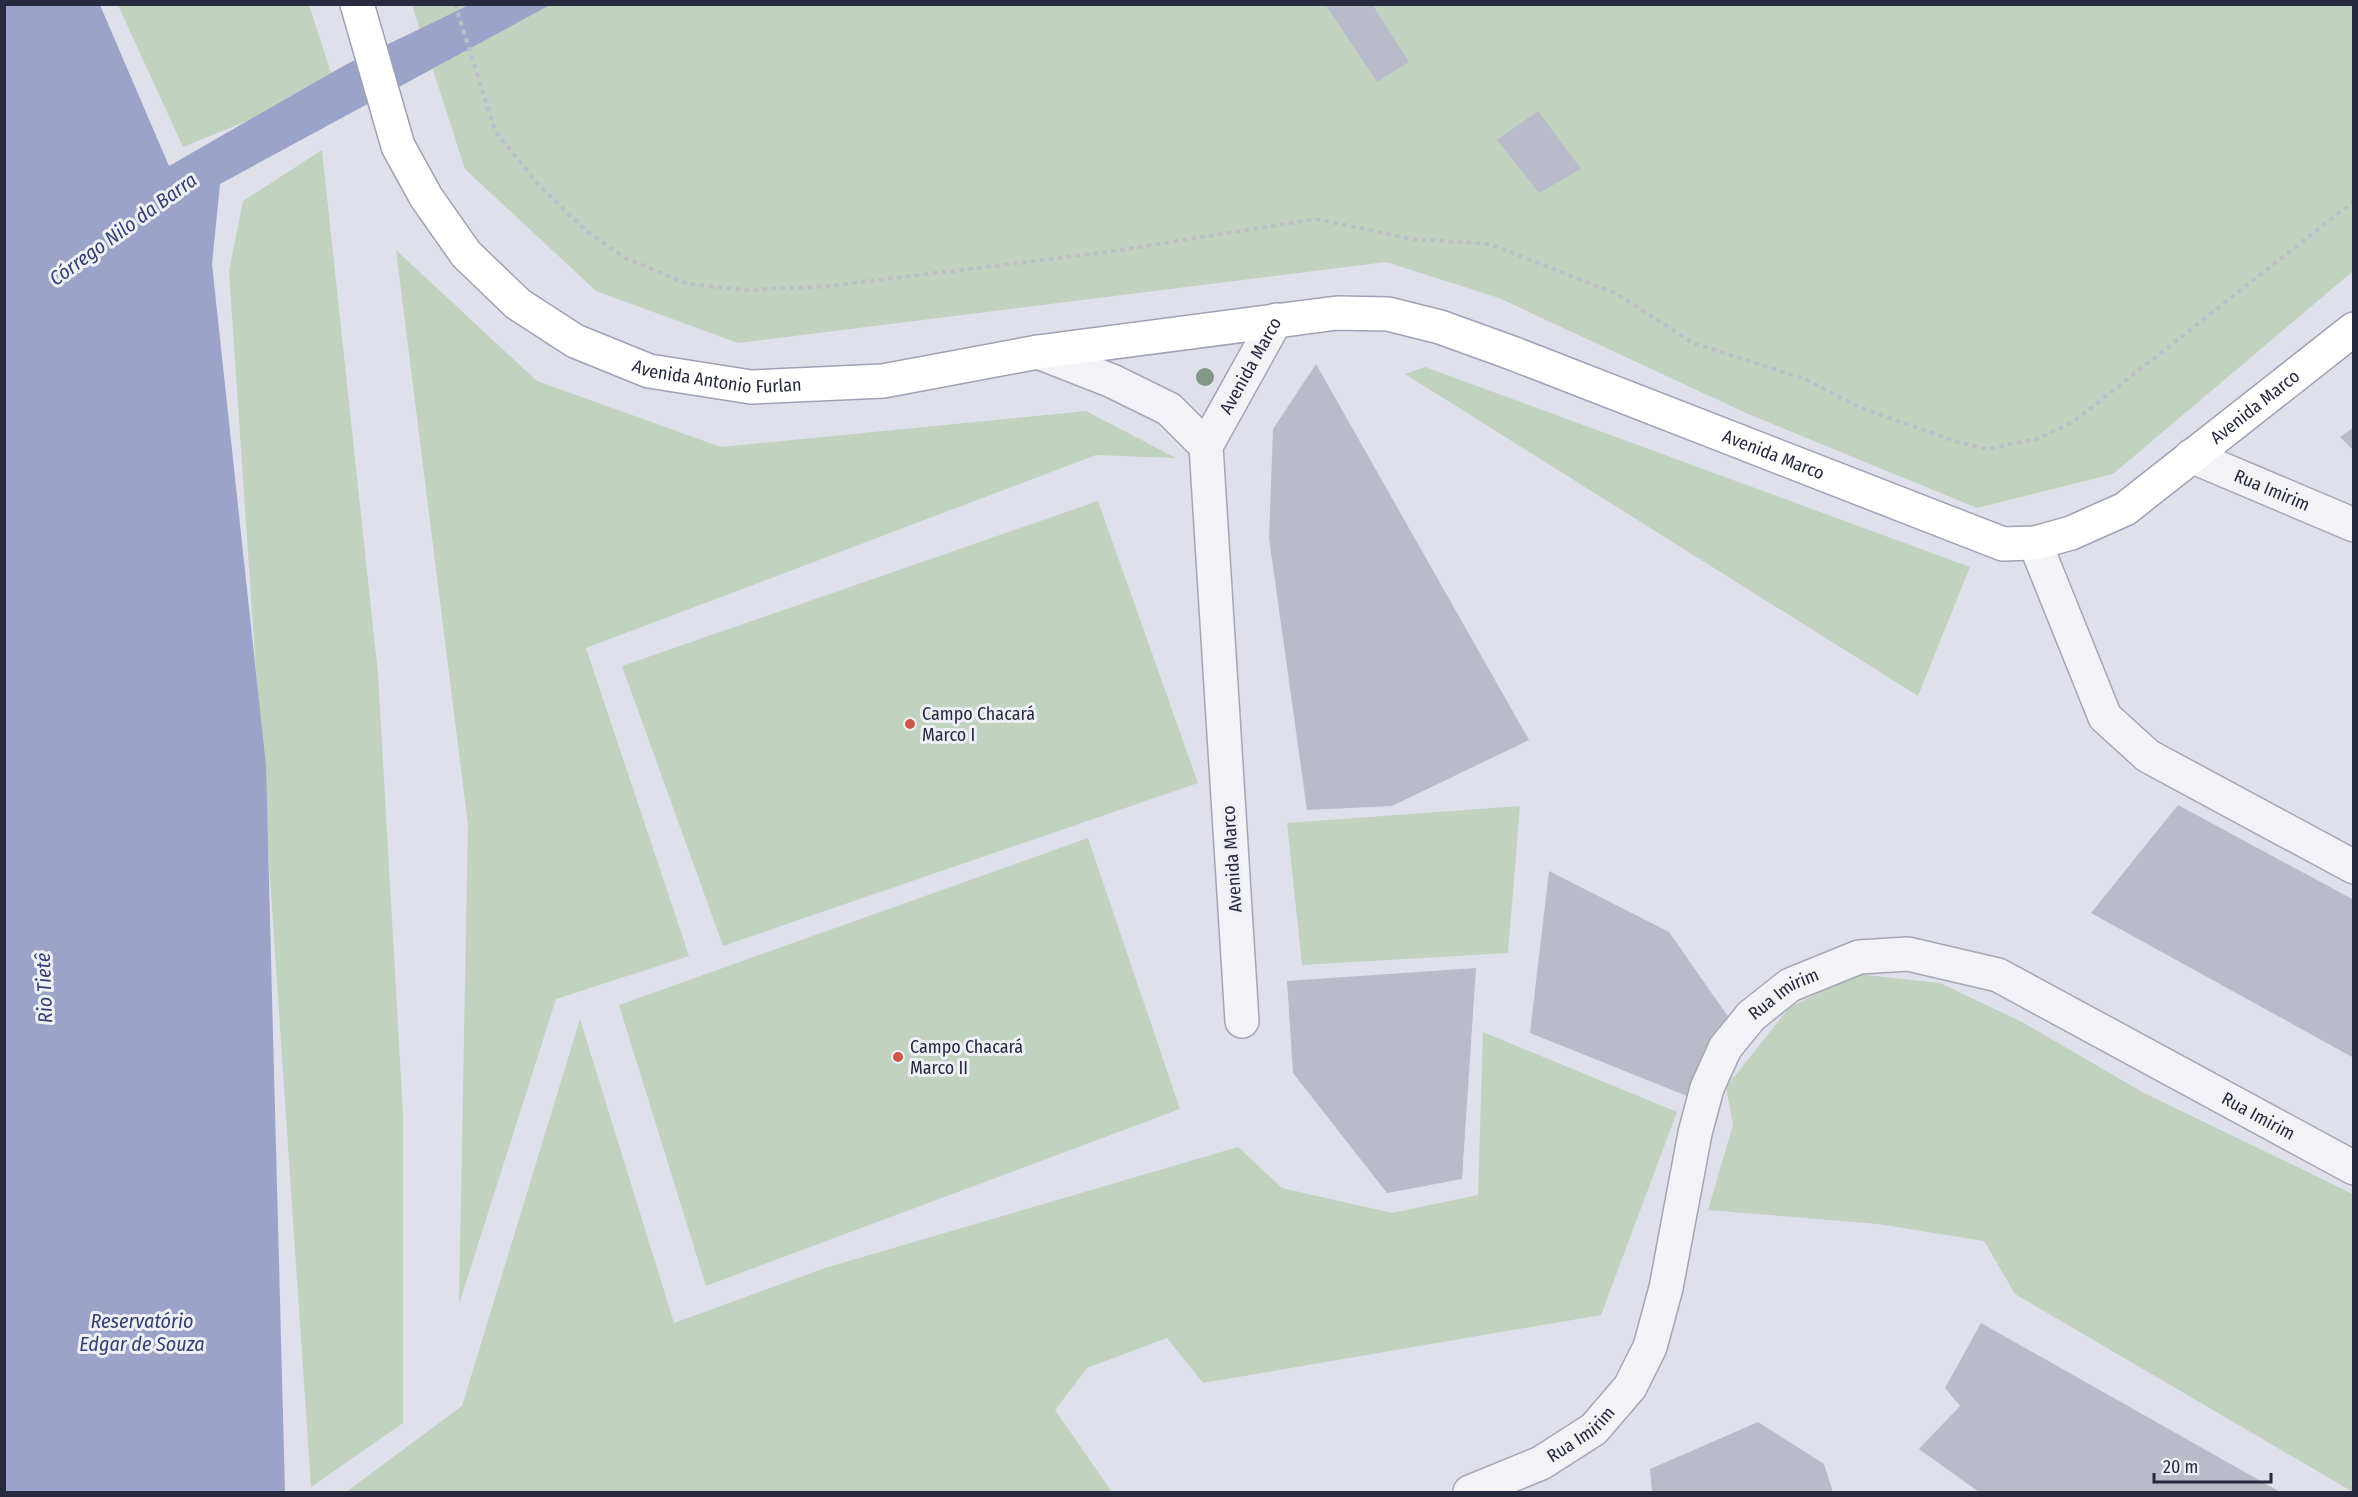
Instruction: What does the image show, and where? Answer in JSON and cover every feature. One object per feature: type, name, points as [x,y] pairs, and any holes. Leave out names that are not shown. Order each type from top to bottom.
[{"type":"main road","name":"Avenida Antonio Furlan","points":[[357,4],[398,146],[426,197],[466,254],[518,304],[575,341],[649,371],[751,387],[883,381],[1038,352],[1276,320]]},
{"type":"main road","name":"Avenida Marco","points":[[1276,320],[1337,313],[1388,314],[1440,327],[2002,544],[2035,543],[2072,533],[2125,509],[2354,328]]},
{"type":"street","name":"Avenida Marco","points":[[1242,1021],[1206,446],[1276,320]]},
{"type":"street","points":[[1038,352],[1112,381],[1169,409],[1206,446]]},
{"type":"street","name":"Rua Imirim","points":[[2191,456],[2354,525]]},
{"type":"street","points":[[2035,543],[2105,717],[2148,756],[2354,867]]},
{"type":"street","name":"Rua Imirim","points":[[1470,1492],[1540,1463],[1594,1429],[1630,1387],[1650,1347],[1666,1288],[1695,1133],[1707,1088],[1725,1048],[1751,1016],[1790,985],[1859,957],[1908,954],[1998,975],[2354,1168]]},
{"type":"path","points":[[456,4],[495,131],[538,184],[585,230],[625,258],[688,284],[745,290],[830,286],[1107,252],[1316,219],[1412,238],[1490,244],[1617,294],[1693,343],[1805,379],[1859,407],[1958,442],[1987,449],[2037,439],[2073,422],[2354,201]]},
{"type":"green space","points":[[118,5],[309,5],[335,85],[183,147]]},
{"type":"green space","points":[[412,5],[2353,5],[2353,271],[2113,474],[1977,508],[1746,413],[1499,298],[1386,262],[738,343],[596,291],[465,169]]},
{"type":"green space","points":[[322,150],[378,674],[403,1113],[403,1423],[311,1487],[229,271],[243,201]]},
{"type":"green space","points":[[396,250],[537,381],[721,447],[1086,411],[1176,458],[1096,455],[586,648],[689,956],[556,999],[459,1304],[468,824]]},
{"type":"green space","points":[[1425,367],[1970,567],[1918,696],[1405,374]]},
{"type":"green space","name":"Campo Chacará Marco I","points":[[1098,501],[1198,783],[723,946],[622,666]]},
{"type":"green space","points":[[1520,806],[1508,953],[1302,965],[1287,823]]},
{"type":"green space","name":"Campo Chacará Marco II","points":[[1088,838],[1180,1109],[706,1286],[619,1005]]},
{"type":"green space","points":[[1856,974],[1940,983],[2022,1022],[2144,1093],[2353,1194],[2353,1492],[2015,1294],[1984,1241],[1878,1224],[1708,1210],[1733,1125],[1726,1087],[1789,1008]]},
{"type":"green space","points":[[580,1019],[674,1323],[825,1268],[1238,1147],[1282,1188],[1392,1213],[1478,1195],[1483,1032],[1677,1112],[1601,1315],[1203,1383],[1167,1338],[1087,1368],[1055,1410],[1112,1492],[346,1492],[462,1406]]},
{"type":"water","name":"Reservatório Edgar de Souza","points":[[5,5],[100,5],[169,166],[345,65],[469,5],[550,5],[220,184],[212,264],[266,766],[285,1492],[5,1492]]},
{"type":"building","points":[[1325,4],[1372,4],[1409,62],[1377,82]]},
{"type":"building","points":[[1538,111],[1581,169],[1539,193],[1497,140]]},
{"type":"building","points":[[1316,364],[1529,740],[1392,806],[1307,810],[1269,538],[1273,429]]},
{"type":"building","points":[[2354,427],[2354,451],[2340,437]]},
{"type":"building","points":[[2178,805],[2354,900],[2354,1058],[2091,913]]},
{"type":"building","points":[[1549,871],[1669,932],[1729,1018],[1687,1096],[1530,1033]]},
{"type":"building","points":[[1476,968],[1462,1179],[1387,1193],[1293,1073],[1287,981]]},
{"type":"building","points":[[1981,1323],[2280,1492],[1979,1492],[1919,1449],[1960,1406],[1945,1388]]},
{"type":"building","points":[[1758,1422],[1824,1464],[1833,1492],[1652,1492],[1650,1469]]},
{"type":"place","name":"Campo Chacará Marco I","points":[[910,724]]},
{"type":"place","name":"Campo Chacará Marco II","points":[[898,1057]]},
{"type":"water label","name":"Córrego Nilo da Barra","points":[[123,229]]},
{"type":"water label","name":"Rio Tietê","points":[[44,988]]}]
